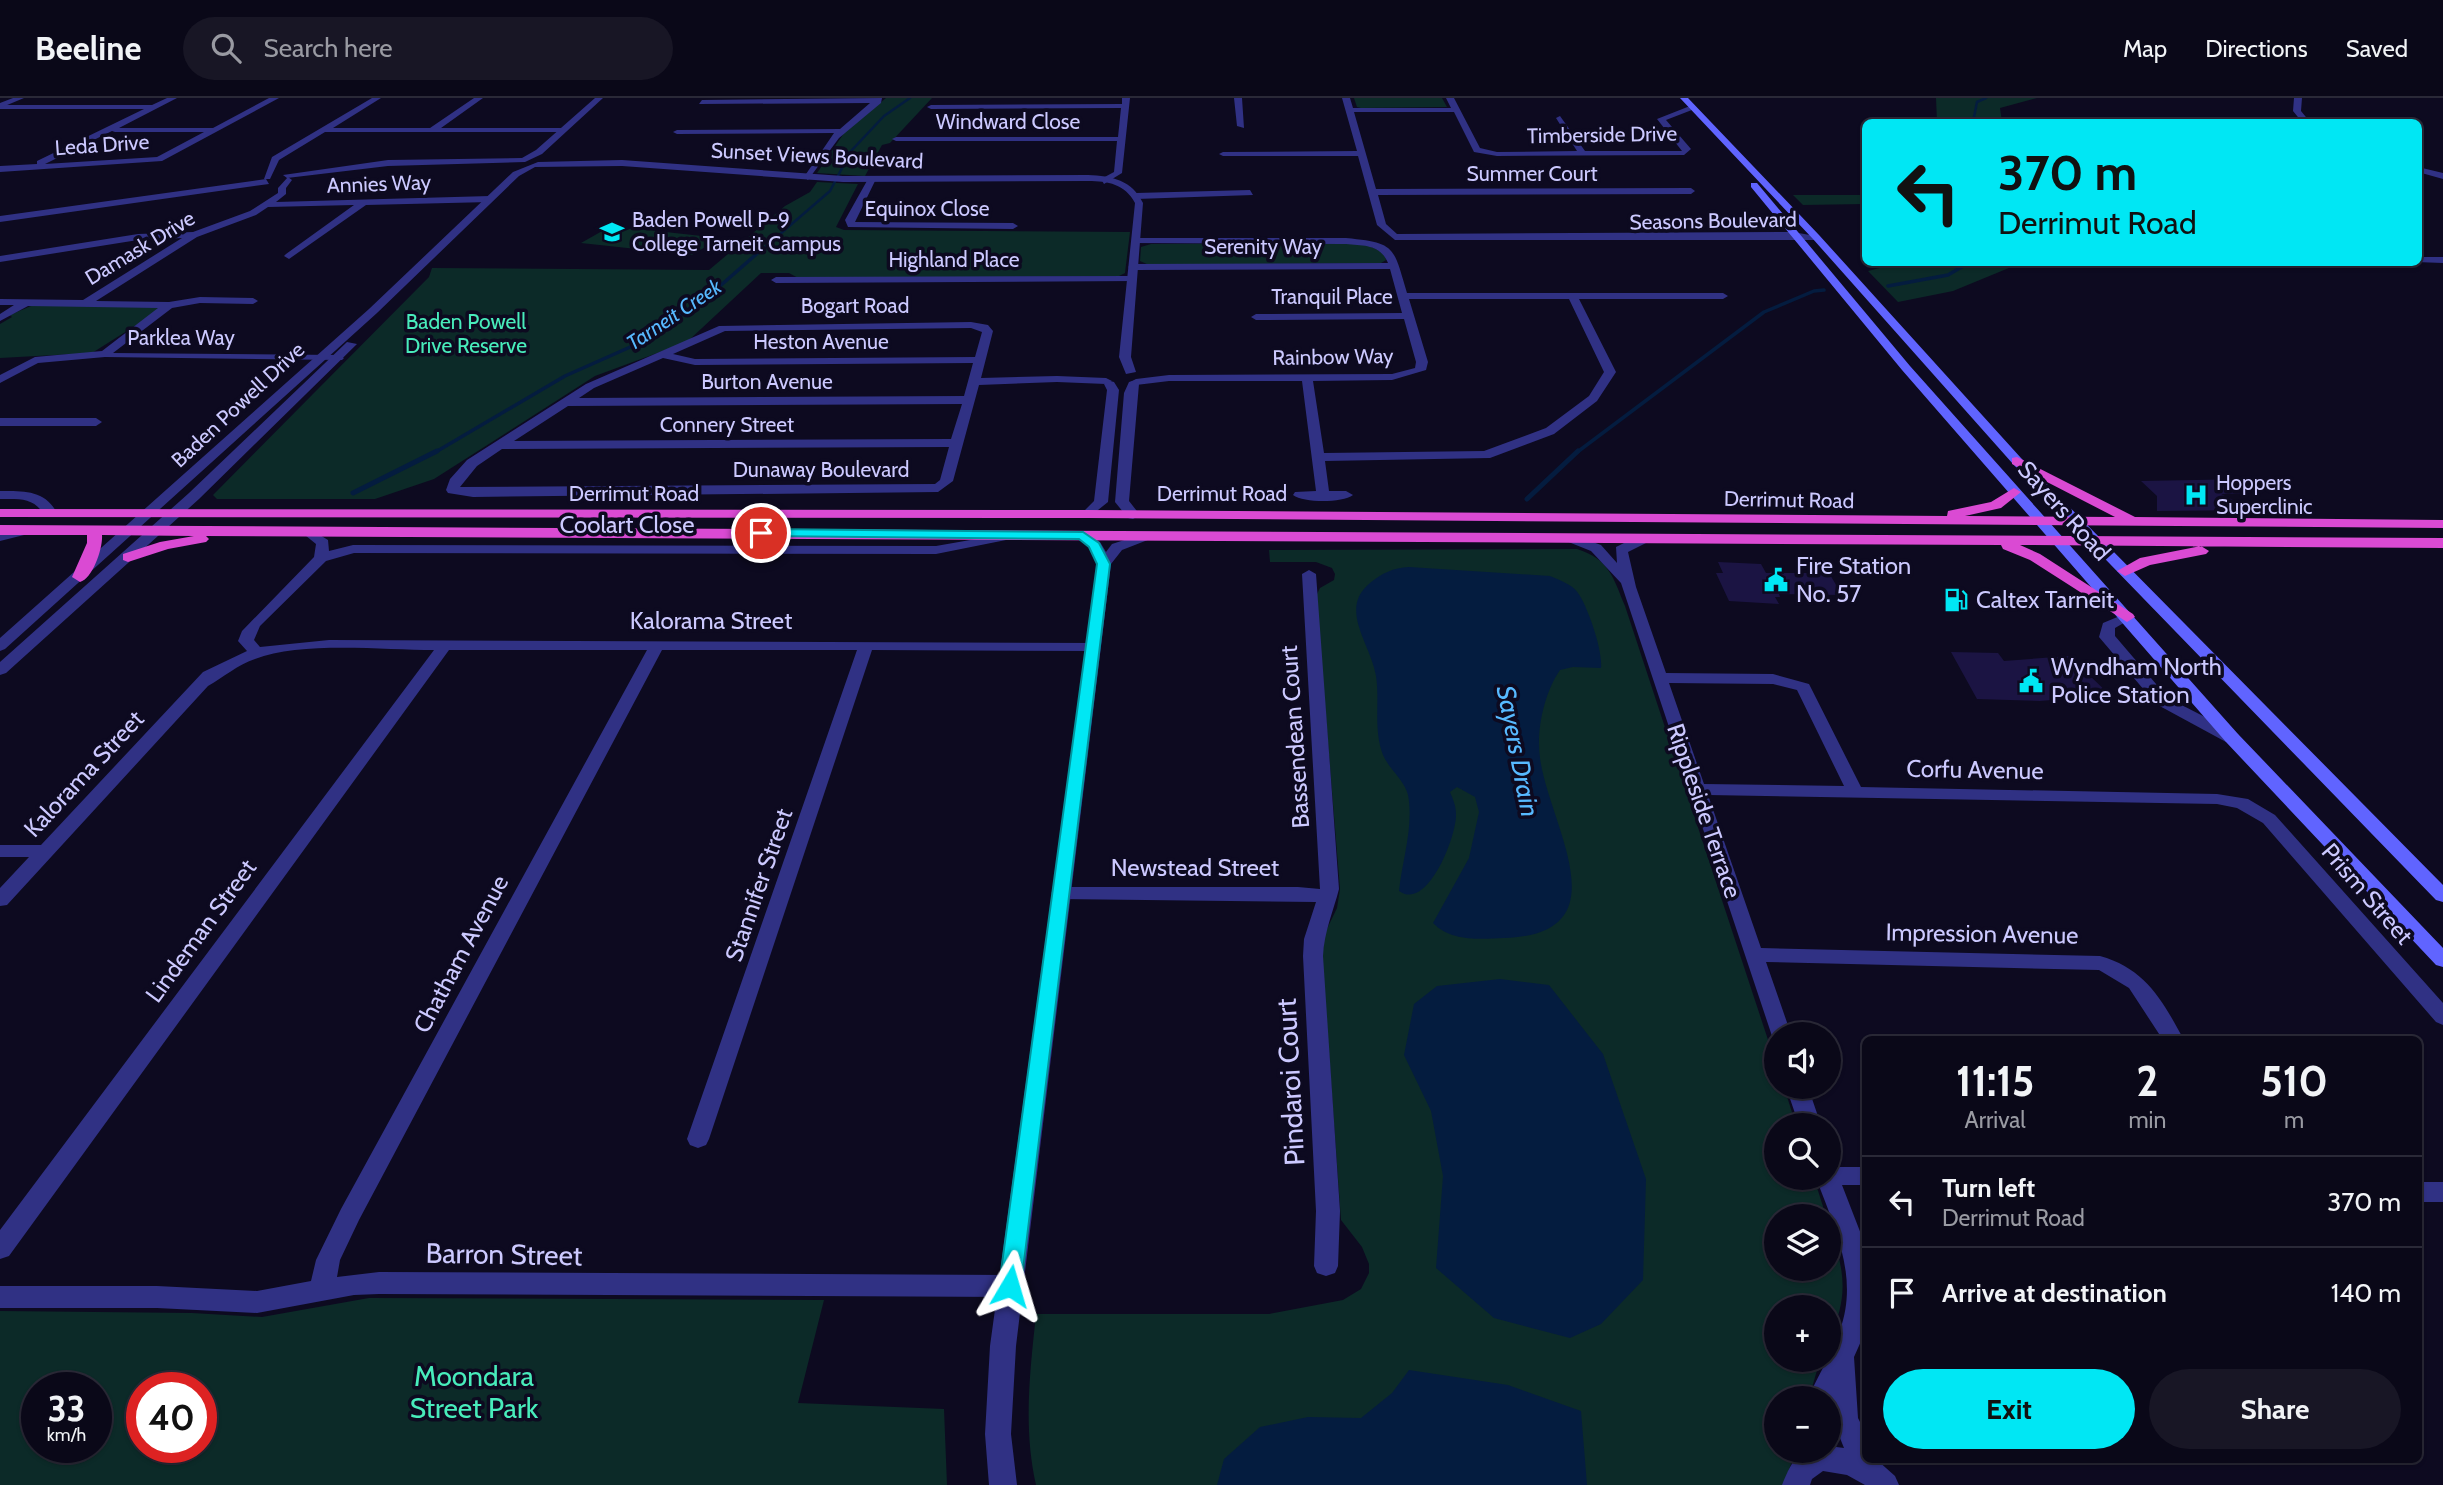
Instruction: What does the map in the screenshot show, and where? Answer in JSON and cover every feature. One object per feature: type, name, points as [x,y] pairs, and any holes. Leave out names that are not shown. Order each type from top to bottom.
[{"type":"highway","points":[[2017,461],[2101,507],[2137,522]]},
{"type":"highway","points":[[1910,522],[1996,505],[2014,492]]},
{"type":"highway","name":"Derrimut Road","points":[[0,513],[1088,514],[2443,524]]},
{"type":"highway","name":"Derrimut Road","points":[[0,530],[2443,543]]},
{"type":"highway","points":[[80,577],[95,543],[94,530]]},
{"type":"highway","points":[[128,557],[165,545],[257,530]]},
{"type":"highway","points":[[1997,541],[2035,557],[2127,617]]},
{"type":"highway","points":[[2125,570],[2146,561],[2247,542]]},
{"type":"main road","name":"Sayers Road","points":[[1684,98],[1816,237],[2017,461],[2443,896]]},
{"type":"main road","name":"Sayers Road","points":[[1724,141],[1767,204],[2014,492],[2232,738],[2443,960]]},
{"type":"main road","points":[[1906,368],[1934,367]]},
{"type":"street","points":[[0,107],[20,98]]},
{"type":"street","points":[[34,167],[173,98]]},
{"type":"street","name":"Leda Drive","points":[[0,169],[156,160],[275,98]]},
{"type":"street","points":[[268,178],[275,159],[377,98]]},
{"type":"street","points":[[432,130],[479,98]]},
{"type":"street","points":[[586,98],[599,98]]},
{"type":"street","name":"Baden Powell Drive","points":[[577,115],[586,98]]},
{"type":"street","name":"Baden Powell Drive","points":[[0,646],[80,577],[373,311],[577,115],[599,98]]},
{"type":"street","points":[[1238,98],[1241,126]]},
{"type":"street","points":[[1346,98],[1382,225],[1396,240],[1393,262]]},
{"type":"street","points":[[1349,110],[1455,110],[1450,98]]},
{"type":"street","points":[[2298,98],[2297,111],[2304,119]]},
{"type":"street","points":[[702,101],[880,99]]},
{"type":"street","points":[[808,177],[840,131],[880,99]]},
{"type":"street","points":[[930,107],[1125,102],[1116,169],[1118,174],[1107,179]]},
{"type":"street","points":[[0,107],[155,107]]},
{"type":"street","name":"Timberside Drive","points":[[1455,110],[1474,147],[1484,153],[1583,154],[1687,152],[1661,119],[1693,108]]},
{"type":"street","points":[[1560,118],[1583,154]]},
{"type":"street","points":[[109,130],[216,130]]},
{"type":"street","points":[[324,130],[562,130]]},
{"type":"street","points":[[677,132],[840,131]]},
{"type":"street","name":"Windward Close","points":[[896,140],[1120,139]]},
{"type":"street","points":[[1223,154],[1362,153]]},
{"type":"street","points":[[50,178],[81,163]]},
{"type":"street","name":"Sunset Views Boulevard","points":[[287,179],[388,163],[632,163],[843,179],[1107,179],[1136,196]]},
{"type":"street","points":[[2422,170],[2443,176]]},
{"type":"street","points":[[0,219],[268,178],[287,179],[282,194],[269,205]]},
{"type":"street","name":"Equinox Close","points":[[872,179],[850,220],[851,225],[1013,226]]},
{"type":"street","name":"Summer Court","points":[[1373,192],[1691,191]]},
{"type":"street","points":[[1133,515],[1122,502],[1129,393],[1134,378],[1125,357],[1139,203],[1136,196],[1250,193]]},
{"type":"street","name":"Annies Way","points":[[269,205],[490,199]]},
{"type":"street","points":[[289,256],[366,201]]},
{"type":"street","name":"Damask Drive","points":[[87,302],[194,235],[269,205]]},
{"type":"street","points":[[1376,240],[1382,225]]},
{"type":"street","points":[[0,259],[138,237],[194,235]]},
{"type":"street","name":"Seasons Boulevard","points":[[1376,240],[1816,237]]},
{"type":"street","points":[[1135,241],[1376,240]]},
{"type":"street","points":[[1376,240],[1393,262]]},
{"type":"street","points":[[2422,260],[2443,260]]},
{"type":"street","name":"Serenity Way","points":[[1133,267],[1393,262]]},
{"type":"street","name":"Rainbow Way","points":[[1109,378],[1399,376],[1420,370],[1422,362],[1393,262]]},
{"type":"street","name":"Highland Place","points":[[777,279],[1132,279]]},
{"type":"street","points":[[1318,457],[1482,456],[1545,434],[1593,398],[1610,372],[1572,295]]},
{"type":"street","points":[[1402,296],[1723,296]]},
{"type":"street","points":[[169,305],[201,300],[253,300]]},
{"type":"street","name":"Parklea Way","points":[[0,302],[169,305]]},
{"type":"street","points":[[0,318],[28,302]]},
{"type":"street","name":"Parklea Way","points":[[106,354],[169,305]]},
{"type":"street","name":"Baden Powell Drive","points":[[0,670],[177,512],[338,358],[373,311]]},
{"type":"street","name":"Tranquil Place","points":[[1256,317],[1409,316]]},
{"type":"street","name":"Bogart Road","points":[[663,355],[730,326],[981,326],[988,331],[980,360]]},
{"type":"street","points":[[0,380],[35,360],[106,354]]},
{"type":"street","name":"Parklea Way","points":[[106,354],[119,357],[338,358]]},
{"type":"street","points":[[498,445],[604,378],[663,355]]},
{"type":"street","name":"Heston Avenue","points":[[663,355],[695,362],[980,360]]},
{"type":"street","points":[[1109,378],[1125,357]]},
{"type":"street","points":[[957,443],[980,360]]},
{"type":"street","points":[[1307,377],[1323,495]]},
{"type":"street","points":[[976,379],[1109,378]]},
{"type":"street","points":[[1088,514],[1101,502],[1113,390],[1109,378]]},
{"type":"street","name":"Burton Avenue","points":[[565,402],[970,400]]},
{"type":"street","points":[[0,422],[96,422]]},
{"type":"street","name":"Connery Street","points":[[498,445],[957,443]]},
{"type":"street","name":"Dunaway Boulevard","points":[[498,445],[468,466],[453,489],[486,493],[938,488],[946,481],[957,443]]},
{"type":"street","points":[[0,495],[36,497],[45,501],[50,513]]},
{"type":"street","points":[[1300,495],[1346,495]]},
{"type":"street","points":[[0,537],[27,530]]},
{"type":"street","points":[[255,647],[268,613],[321,558],[323,543],[307,531]]},
{"type":"street","name":"Coolart Close","points":[[321,558],[367,548],[936,550],[1011,535]]},
{"type":"street","points":[[1083,535],[1095,545],[1104,564]]},
{"type":"street","points":[[1003,1485],[998,1406],[1010,1286],[1104,564],[1117,547],[1150,536]]},
{"type":"street","name":"Rippleside Terrace","points":[[1571,538],[1597,548],[1629,587]]},
{"type":"street","name":"Rippleside Terrace","points":[[1643,539],[1621,550],[1629,587],[1776,1022]]},
{"type":"street","name":"Bassendean Court","points":[[1309,574],[1330,897]]},
{"type":"street","points":[[2127,617],[2108,625],[2107,636],[2153,692],[2174,710],[2232,738]]},
{"type":"street","name":"Lindeman Street","points":[[0,1249],[445,645]]},
{"type":"street","name":"Chatham Avenue","points":[[321,1291],[328,1261],[349,1216],[657,645]]},
{"type":"street","name":"Stannifer Street","points":[[698,1139],[866,646]]},
{"type":"street","name":"Kalorama Street","points":[[0,900],[204,682],[255,647],[1093,646]]},
{"type":"street","points":[[1659,678],[1773,680],[1803,687],[1855,792]]},
{"type":"street","name":"Corfu Avenue","points":[[1696,789],[2217,799],[2252,807]]},
{"type":"street","name":"Prism Street","points":[[2252,807],[2269,819],[2443,1017]]},
{"type":"street","points":[[0,851],[46,851]]},
{"type":"street","name":"Newstead Street","points":[[1060,893],[1298,893],[1330,897]]},
{"type":"street","name":"Pindaroi Court","points":[[1326,1266],[1328,1211],[1313,956],[1317,929],[1330,897]]},
{"type":"street","name":"Impression Avenue","points":[[1753,955],[2100,963],[2126,972],[2138,984],[2171,1036]]},
{"type":"street","points":[[1841,1177],[1862,1176]]},
{"type":"street","points":[[1827,1386],[1857,1317],[1861,1287],[1852,1248],[1832,1190]]},
{"type":"street","points":[[2422,1192],[2443,1192]]},
{"type":"street","name":"Barron Street","points":[[0,1297],[158,1297],[257,1302],[379,1283],[1010,1286]]},
{"type":"street","points":[[1842,1354],[1845,1418],[1862,1446]]},
{"type":"street","points":[[1803,1467],[1818,1460],[1834,1458],[1851,1461],[1883,1480]]},
{"type":"street","points":[[1873,1463],[1883,1480]]},
{"type":"green space","points":[[886,98],[932,98],[890,143],[882,145],[865,176],[817,173],[844,133]]},
{"type":"green space","points":[[1354,98],[1442,98],[1447,107],[1361,108],[1357,107]]},
{"type":"green space","points":[[1936,98],[2037,98],[2000,108],[2002,119],[1937,119]]},
{"type":"green space","name":"Baden Powell Drive Reserve","points":[[817,182],[858,184],[836,227],[844,230],[1130,232],[1125,273],[1119,276],[800,279],[789,273],[761,273],[687,342],[595,376],[434,479],[375,499],[217,499],[213,495],[429,277],[432,268],[709,270],[785,206],[810,192]]},
{"type":"green space","points":[[1793,195],[1862,195],[1862,204],[1803,205]]},
{"type":"green space","points":[[611,226],[720,238],[692,255],[581,243]]},
{"type":"green space","points":[[1151,244],[1366,244],[1384,253],[1386,260],[1381,263],[1149,265],[1140,261],[1141,247]]},
{"type":"green space","points":[[1887,266],[2014,266],[1953,291],[1898,302],[1868,271]]},
{"type":"green space","points":[[159,305],[157,312],[92,353],[0,358],[0,324],[12,317],[10,315],[31,306]]},
{"type":"green space","points":[[1577,549],[1596,558],[1613,578],[1625,606],[1764,1028],[1764,1099],[1788,1099],[1792,1113],[1764,1113],[1764,1190],[1818,1190],[1822,1204],[1764,1204],[1764,1281],[1841,1281],[1841,1269],[1842,1295],[1841,1302],[1841,1295],[1764,1295],[1764,1372],[1817,1372],[1812,1386],[1764,1386],[1764,1463],[1791,1463],[1783,1485],[1036,1485],[1029,1421],[1036,1314],[1269,1314],[1343,1300],[1361,1289],[1369,1273],[1369,1264],[1362,1247],[1341,1220],[1322,957],[1325,933],[1337,908],[1340,889],[1316,596],[1320,588],[1334,580],[1335,574],[1332,568],[1316,562],[1270,562],[1269,550]]},
{"type":"green space","name":"Moondara Street Park","points":[[369,1298],[824,1300],[798,1403],[944,1409],[947,1485],[0,1485],[0,1311],[192,1313],[262,1317]]},
{"type":"water","points":[[1409,567],[1550,576],[1575,590],[1590,618],[1600,651],[1601,668],[1573,667],[1560,670],[1554,679],[1540,724],[1540,758],[1571,872],[1571,897],[1562,918],[1541,932],[1504,938],[1467,938],[1448,934],[1433,923],[1469,858],[1479,812],[1475,797],[1457,787],[1450,792],[1456,814],[1452,838],[1439,868],[1420,891],[1410,895],[1399,891],[1409,831],[1408,795],[1383,755],[1380,745],[1376,676],[1359,627],[1357,604],[1361,593],[1374,579],[1393,570]]},
{"type":"water","points":[[1500,979],[1549,985],[1603,1054],[1646,1179],[1643,1280],[1601,1324],[1570,1338],[1494,1318],[1436,1268],[1443,1176],[1431,1111],[1404,1055],[1414,1004],[1437,986]]},
{"type":"water","points":[[1409,1370],[1508,1385],[1581,1411],[1587,1485],[1217,1485],[1224,1459],[1260,1427],[1308,1417],[1361,1418],[1392,1393]]},
{"type":"building","name":"Hoppers Superclinic","points":[[2249,479],[2249,493],[2221,494],[2253,510],[2157,511],[2157,496],[2141,481]]},
{"type":"building","name":"Fire Station No. 57","points":[[1718,562],[1761,564],[1766,573],[1829,573],[1842,595],[1779,594],[1780,597],[1775,597],[1779,604],[1729,601],[1716,573],[1723,573]]},
{"type":"building","name":"Wyndham North Police Station","points":[[1951,652],[1998,653],[2004,661],[2069,656],[2110,695],[2040,701],[1977,699]]},
{"type":"waterway","name":"Tarneit Creek","points":[[758,253],[830,191],[851,151],[884,116],[910,98]]},
{"type":"waterway","name":"Sayers Drain","points":[[1974,119],[1977,102],[1986,98]]},
{"type":"waterway","name":"Tarneit Creek","points":[[434,453],[565,376],[637,344],[712,293],[760,251]]},
{"type":"waterway","name":"Sayers Drain","points":[[1888,286],[1948,275],[1963,266]]},
{"type":"waterway","name":"Sayers Drain","points":[[1576,453],[1764,312],[1814,291],[1824,290]]},
{"type":"waterway","name":"Tarneit Creek","points":[[353,493],[437,451]]},
{"type":"waterway","name":"Sayers Drain","points":[[1527,499],[1578,451]]},
{"type":"place","name":"Baden Powell P-9 College Tarneit Campus","points":[[612,232]]},
{"type":"place","name":"Hoppers Superclinic","points":[[2196,495]]},
{"type":"place","name":"Fire Station No. 57","points":[[1776,580]]},
{"type":"place","name":"Caltex Tarneit","points":[[1956,600]]},
{"type":"place","name":"Wyndham North Police Station","points":[[2031,681]]},
{"type":"route","points":[[761,533],[1083,535],[1095,545],[1104,564],[1010,1286]]}]
